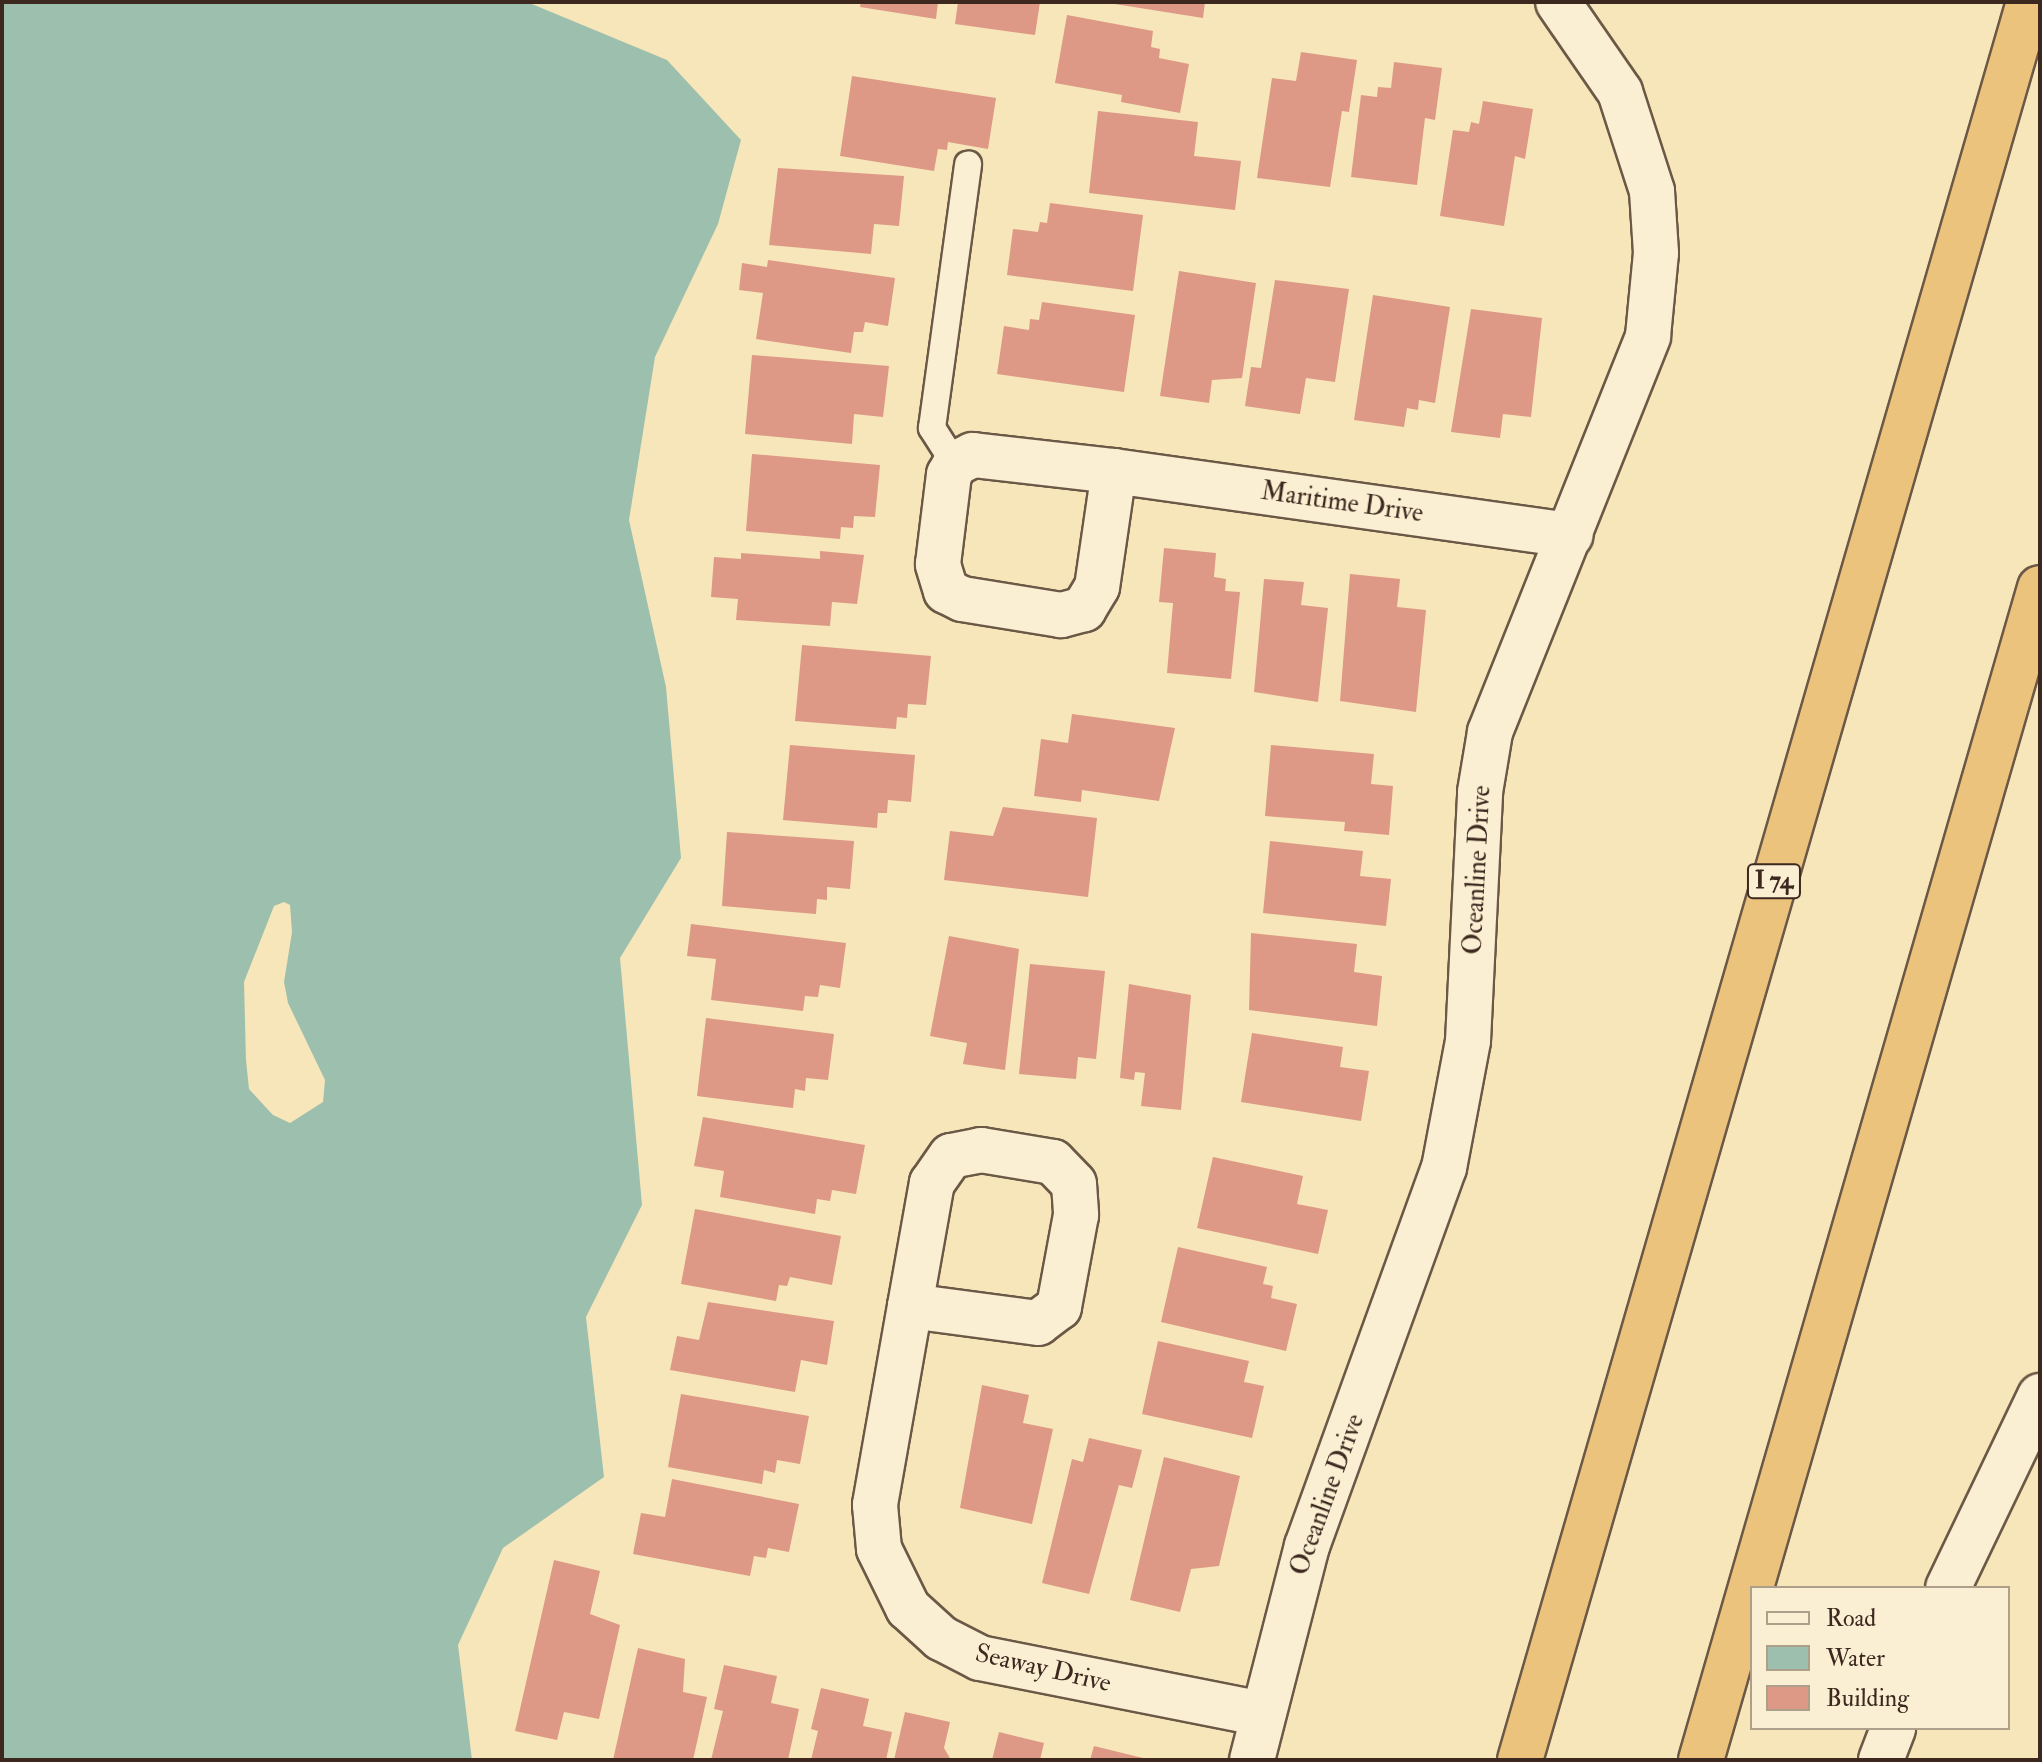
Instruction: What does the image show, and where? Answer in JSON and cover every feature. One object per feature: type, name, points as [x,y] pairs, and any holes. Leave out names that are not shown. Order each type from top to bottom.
[{"type":"highway","name":"I 74","points":[[1520,1760],[2029,2]]},
{"type":"highway","points":[[1751,1586],[2040,588]]},
{"type":"highway","points":[[1701,1760],[1750,1591]]},
{"type":"street","name":"Oceanline Drive","points":[[1252,1760],[1307,1546],[1444,1168],[1468,1041],[1480,792],[1490,732],[1648,336],[1656,232],[1652,191],[1620,92],[1558,2]]},
{"type":"street","name":"Maritime Drive","points":[[955,464],[983,455],[1571,535]]},
{"type":"street","points":[[955,464],[949,475],[938,564],[946,591],[962,599],[1061,615],[1084,609],[1097,587],[1114,471]]},
{"type":"street","name":"Seaway Drive","points":[[910,1306],[1021,1325],[1044,1320],[1059,1307],[1076,1215],[1074,1184],[1053,1162],[981,1150],[951,1156],[932,1183],[910,1306],[875,1505],[879,1549],[908,1608],[941,1638],[980,1658],[1262,1714]]},
{"type":"street","points":[[1949,1586],[2040,1396]]},
{"type":"street","points":[[1881,1760],[1892,1730]]},
{"type":"lane","points":[[955,464],[932,428],[968,164]]},
{"type":"water","points":[[2,2],[527,2],[667,60],[741,140],[718,224],[655,357],[629,520],[666,687],[681,858],[620,958],[642,1205],[586,1317],[604,1477],[503,1548],[458,1645],[472,1760],[2,1760]],"holes":[[[284,902],[290,905],[292,932],[284,982],[288,1003],[325,1080],[323,1102],[290,1123],[273,1115],[249,1089],[244,982],[274,906]]]},
{"type":"building","points":[[861,2],[938,2],[936,19],[860,7]]},
{"type":"building","points":[[958,2],[1040,2],[1035,35],[955,24]]},
{"type":"building","points":[[1102,2],[1205,2],[1203,18]]},
{"type":"building","points":[[1067,15],[1153,31],[1151,47],[1160,49],[1159,58],[1189,64],[1180,113],[1121,102],[1122,95],[1055,83]]},
{"type":"building","points":[[1301,52],[1357,60],[1349,112],[1342,111],[1330,187],[1257,178],[1272,78],[1296,81]]},
{"type":"building","points":[[1394,62],[1442,68],[1435,120],[1425,118],[1417,185],[1351,177],[1361,95],[1377,97],[1378,87],[1391,88]]},
{"type":"building","points":[[852,76],[996,98],[988,149],[948,142],[947,150],[938,149],[934,171],[840,156]]},
{"type":"building","points":[[1483,101],[1533,109],[1525,159],[1515,156],[1504,226],[1440,216],[1453,130],[1469,132],[1471,122],[1479,124]]},
{"type":"building","points":[[1098,111],[1198,122],[1194,156],[1241,161],[1235,210],[1089,193]]},
{"type":"building","points":[[778,168],[904,176],[899,226],[874,224],[871,254],[769,245]]},
{"type":"building","points":[[1050,203],[1143,215],[1133,291],[1007,275],[1013,229],[1038,232],[1040,222],[1047,223]]},
{"type":"building","points":[[768,260],[895,278],[888,326],[865,322],[863,332],[854,332],[851,353],[756,339],[763,293],[739,290],[742,263],[767,267]]},
{"type":"building","points":[[1179,271],[1256,283],[1242,378],[1212,380],[1209,403],[1160,396]]},
{"type":"building","points":[[1275,280],[1349,289],[1335,382],[1306,378],[1300,414],[1245,406],[1251,367],[1261,368]]},
{"type":"building","points":[[1373,295],[1450,307],[1435,403],[1419,400],[1418,410],[1407,408],[1404,427],[1354,420]]},
{"type":"building","points":[[1042,302],[1135,315],[1124,392],[997,374],[1004,326],[1029,330],[1030,319],[1039,320]]},
{"type":"building","points":[[1471,309],[1542,318],[1531,417],[1503,414],[1500,438],[1451,432]]},
{"type":"building","points":[[752,355],[889,366],[883,417],[854,414],[852,444],[745,434]]},
{"type":"building","points":[[752,454],[880,465],[875,517],[854,516],[853,528],[841,527],[840,539],[746,531]]},
{"type":"building","points":[[1164,548],[1216,553],[1214,577],[1226,579],[1225,591],[1240,592],[1231,679],[1167,673],[1173,603],[1159,602]]},
{"type":"building","points":[[820,551],[864,555],[857,604],[832,602],[830,626],[736,620],[738,599],[711,597],[714,557],[741,559],[741,553],[820,559]]},
{"type":"building","points":[[1350,574],[1400,579],[1397,607],[1426,610],[1416,712],[1340,701]]},
{"type":"building","points":[[1264,579],[1304,582],[1301,605],[1328,608],[1318,702],[1254,692]]},
{"type":"building","points":[[802,645],[931,656],[926,705],[908,704],[907,718],[897,717],[896,729],[795,721]]},
{"type":"building","points":[[1072,714],[1175,728],[1159,801],[1082,790],[1081,802],[1034,796],[1041,739],[1068,743]]},
{"type":"building","points":[[790,745],[915,755],[911,802],[888,800],[887,813],[878,813],[877,828],[783,820]]},
{"type":"building","points":[[1271,745],[1374,754],[1371,784],[1393,786],[1389,835],[1344,831],[1345,822],[1265,816]]},
{"type":"building","points":[[1003,807],[1097,818],[1088,897],[944,880],[950,831],[993,836]]},
{"type":"building","points":[[727,832],[854,841],[850,889],[827,887],[827,900],[817,899],[816,914],[722,906]]},
{"type":"building","points":[[1270,841],[1363,851],[1360,876],[1391,879],[1386,926],[1263,913]]},
{"type":"building","points":[[691,924],[846,943],[840,988],[820,985],[818,997],[805,996],[803,1011],[711,1000],[716,959],[687,956]]},
{"type":"building","points":[[1251,933],[1357,944],[1354,972],[1382,976],[1377,1026],[1249,1010]]},
{"type":"building","points":[[949,936],[1019,949],[1005,1070],[963,1064],[967,1043],[930,1036]]},
{"type":"building","points":[[1030,964],[1105,971],[1096,1059],[1078,1057],[1076,1079],[1019,1074]]},
{"type":"building","points":[[1129,984],[1191,995],[1181,1110],[1141,1106],[1145,1073],[1135,1072],[1134,1080],[1120,1078]]},
{"type":"building","points":[[706,1018],[834,1034],[828,1080],[806,1078],[805,1091],[795,1089],[793,1108],[697,1096]]},
{"type":"building","points":[[1252,1033],[1343,1047],[1340,1067],[1369,1071],[1361,1121],[1241,1102]]},
{"type":"building","points":[[703,1117],[865,1145],[856,1194],[832,1190],[830,1201],[817,1199],[815,1214],[720,1197],[724,1171],[694,1166]]},
{"type":"building","points":[[1213,1157],[1303,1176],[1297,1204],[1328,1210],[1318,1254],[1197,1228]]},
{"type":"building","points":[[695,1209],[841,1236],[832,1285],[790,1277],[787,1286],[779,1285],[776,1301],[681,1284]]},
{"type":"building","points":[[1178,1247],[1267,1267],[1263,1284],[1273,1286],[1271,1298],[1297,1304],[1286,1351],[1161,1322]]},
{"type":"building","points":[[708,1302],[834,1321],[827,1365],[801,1360],[795,1392],[670,1370],[677,1336],[699,1340]]},
{"type":"building","points":[[1158,1341],[1249,1361],[1244,1382],[1264,1386],[1252,1438],[1142,1414]]},
{"type":"building","points":[[982,1385],[1029,1395],[1023,1423],[1053,1429],[1032,1524],[960,1508]]},
{"type":"building","points":[[681,1394],[809,1416],[800,1464],[777,1460],[775,1473],[764,1470],[762,1484],[668,1467]]},
{"type":"building","points":[[1089,1438],[1142,1450],[1132,1488],[1119,1485],[1089,1594],[1042,1583],[1072,1459],[1083,1462]]},
{"type":"building","points":[[1164,1457],[1240,1476],[1219,1566],[1191,1569],[1180,1612],[1130,1600]]},
{"type":"building","points":[[672,1479],[799,1504],[789,1552],[768,1548],[766,1558],[754,1556],[750,1576],[633,1554],[641,1513],[665,1517]]},
{"type":"building","points":[[554,1560],[600,1571],[590,1614],[620,1625],[599,1719],[564,1712],[557,1740],[515,1731]]},
{"type":"building","points":[[638,1648],[685,1659],[683,1692],[707,1697],[693,1760],[613,1760]]},
{"type":"building","points":[[724,1665],[777,1676],[771,1703],[799,1709],[788,1760],[711,1760],[723,1711],[714,1709]]},
{"type":"building","points":[[821,1688],[869,1699],[863,1726],[892,1732],[886,1760],[811,1760],[818,1731],[811,1729]]},
{"type":"building","points":[[905,1712],[950,1722],[944,1748],[951,1760],[894,1760]]},
{"type":"building","points":[[999,1732],[1044,1743],[1040,1760],[992,1760]]},
{"type":"building","points":[[1094,1746],[1147,1759],[1147,1760],[1090,1760]]}]
